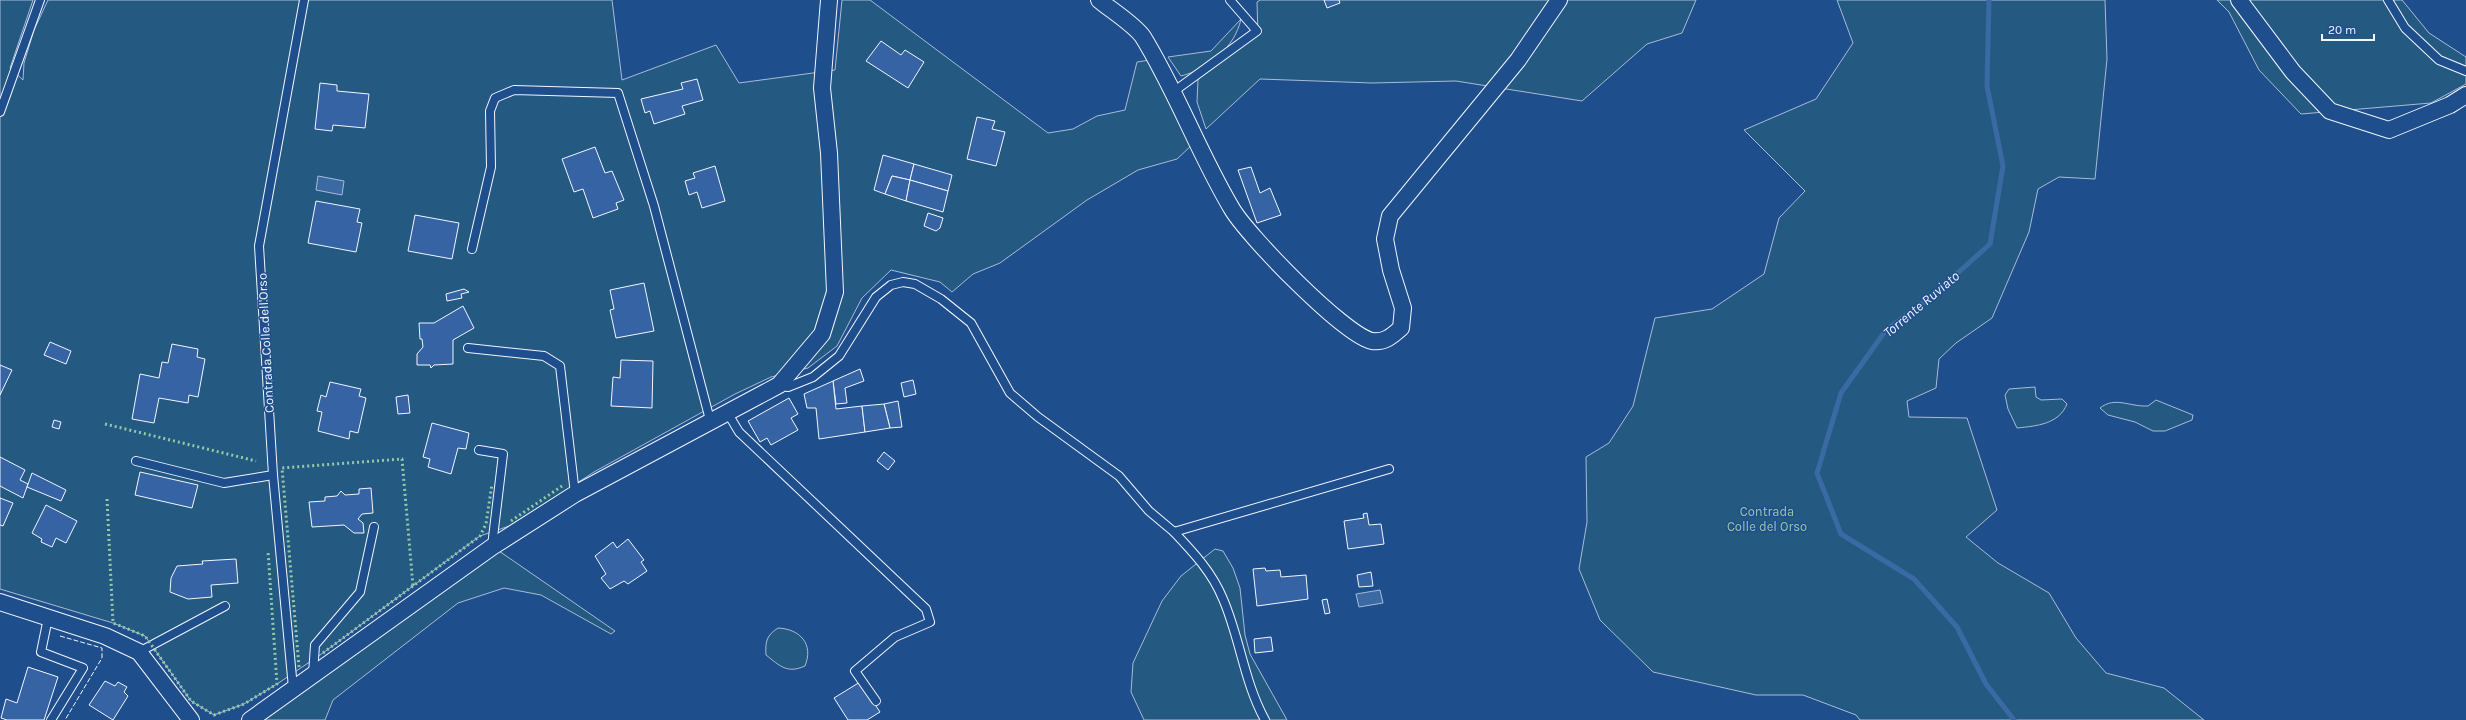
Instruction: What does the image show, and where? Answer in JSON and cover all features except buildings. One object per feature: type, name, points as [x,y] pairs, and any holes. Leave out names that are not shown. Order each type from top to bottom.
[{"type":"street","points":[[250,720],[492,547],[575,494],[710,420],[780,385],[822,334],[835,292],[829,154],[822,88],[829,0]]},
{"type":"street","points":[[1099,0],[1142,35],[1173,92],[1233,210],[1263,249],[1352,332],[1372,341],[1389,339],[1401,328],[1403,308],[1391,270],[1385,239],[1390,216],[1518,60],[1559,0]]},
{"type":"street","points":[[2239,0],[2293,72],[2330,111],[2389,130],[2450,105],[2466,95]]},
{"type":"street","points":[[0,602],[105,636],[139,652],[191,720]]},
{"type":"lane","points":[[0,112],[40,0]]},
{"type":"lane","name":"Contrada Colle dell'Orso","points":[[293,688],[273,475],[259,246],[304,0]]},
{"type":"lane","points":[[1173,92],[1257,31],[1230,0]]},
{"type":"lane","points":[[2388,0],[2405,28],[2439,60],[2466,71]]},
{"type":"lane","points":[[472,249],[491,167],[490,111],[495,98],[514,90],[618,93],[654,206],[710,420]]},
{"type":"lane","points":[[780,385],[788,387],[813,377],[838,356],[876,297],[891,284],[903,282],[916,284],[941,299],[971,323],[1010,393],[1038,417],[1119,476],[1149,511],[1174,532],[1202,561],[1223,598],[1247,677],[1265,720]]},
{"type":"lane","points":[[468,348],[544,356],[560,366],[575,494]]},
{"type":"lane","points":[[727,412],[738,432],[926,608],[930,622],[895,637],[855,671],[876,701]]},
{"type":"lane","points":[[479,450],[503,454],[492,547]]},
{"type":"lane","points":[[136,461],[224,483],[273,475]]},
{"type":"lane","points":[[1174,532],[1389,469]]},
{"type":"lane","points":[[313,675],[315,645],[360,592],[374,527]]},
{"type":"lane","points":[[139,652],[225,606]]},
{"type":"lane","points":[[48,618],[41,652],[83,668],[51,720]]},
{"type":"green space","points":[[0,0],[33,0],[10,68],[23,80],[24,63],[34,30],[48,0],[612,0],[622,80],[716,45],[739,83],[835,70],[842,0],[870,0],[1048,133],[1073,129],[1097,116],[1125,110],[1137,62],[1150,60],[1192,145],[1177,159],[1138,170],[1087,200],[1000,263],[973,274],[952,292],[940,282],[891,270],[862,298],[837,346],[808,368],[771,377],[735,394],[594,472],[512,525],[480,536],[323,653],[277,684],[244,704],[214,715],[191,701],[145,636],[113,623],[0,589]]},
{"type":"green space","points":[[1260,0],[1696,0],[1682,33],[1647,44],[1582,101],[1456,81],[1372,83],[1260,79],[1206,129],[1197,102],[1198,79],[1258,35],[1257,2]]},
{"type":"green space","name":"Contrada Colle del Orso","points":[[1837,0],[2105,0],[2107,59],[2095,179],[2059,177],[2038,189],[2029,232],[1992,318],[1956,343],[1939,359],[1936,388],[1907,401],[1909,417],[1967,418],[1997,510],[1966,537],[1998,563],[2049,593],[2076,638],[2106,673],[2164,688],[2204,720],[1860,720],[1856,715],[1803,695],[1756,695],[1653,672],[1600,620],[1579,569],[1587,522],[1586,457],[1609,443],[1633,406],[1655,318],[1712,309],[1764,274],[1779,218],[1805,191],[1744,130],[1816,99],[1853,43]]},
{"type":"green space","points":[[2217,0],[2402,0],[2429,33],[2466,57],[2466,84],[2431,103],[2301,114],[2259,70],[2229,12]]},
{"type":"green space","points":[[1241,19],[1233,39],[1219,55],[1201,68],[1181,76],[1168,57],[1211,51]]},
{"type":"green space","points":[[2035,387],[2036,397],[2041,400],[2062,399],[2067,404],[2059,416],[2053,420],[2040,425],[2017,428],[2008,409],[2005,395],[2009,389]]},
{"type":"green space","points":[[2156,400],[2193,415],[2192,420],[2165,431],[2153,431],[2135,422],[2108,415],[2100,408],[2117,402],[2148,406]]},
{"type":"green space","points":[[1215,549],[1223,551],[1233,568],[1240,588],[1245,635],[1250,654],[1287,720],[1144,720],[1131,692],[1133,663],[1162,601],[1181,576]]},
{"type":"green space","points":[[499,551],[615,631],[611,634],[541,595],[504,588],[458,603],[333,700],[325,720],[258,720]]},
{"type":"green space","points":[[778,628],[793,631],[803,639],[808,651],[805,666],[793,669],[784,668],[766,655],[766,646],[769,636]]},
{"type":"shaded area","points":[[318,176],[344,181],[342,195],[316,190]]},
{"type":"shaded area","points":[[1380,590],[1383,603],[1359,607],[1356,594]]},
{"type":"waterway","name":"Torrente Ruviato","points":[[1989,0],[1987,86],[2003,166],[1990,244],[1931,297],[1886,330],[1841,393],[1817,473],[1841,534],[1914,579],[1957,627],[1986,684],[2014,720]]},
{"type":"hedge","points":[[105,424],[256,461]]},
{"type":"hedge","points":[[299,667],[282,468],[402,459],[413,586]]},
{"type":"hedge","points":[[323,653],[480,536],[486,524],[492,484]]},
{"type":"hedge","points":[[511,521],[562,486]]},
{"type":"hedge","points":[[107,499],[113,623],[145,636],[191,701],[214,715],[244,704],[277,684],[268,551]]},
{"type":"fence","points":[[60,636],[102,648],[102,658],[65,720]]}]
